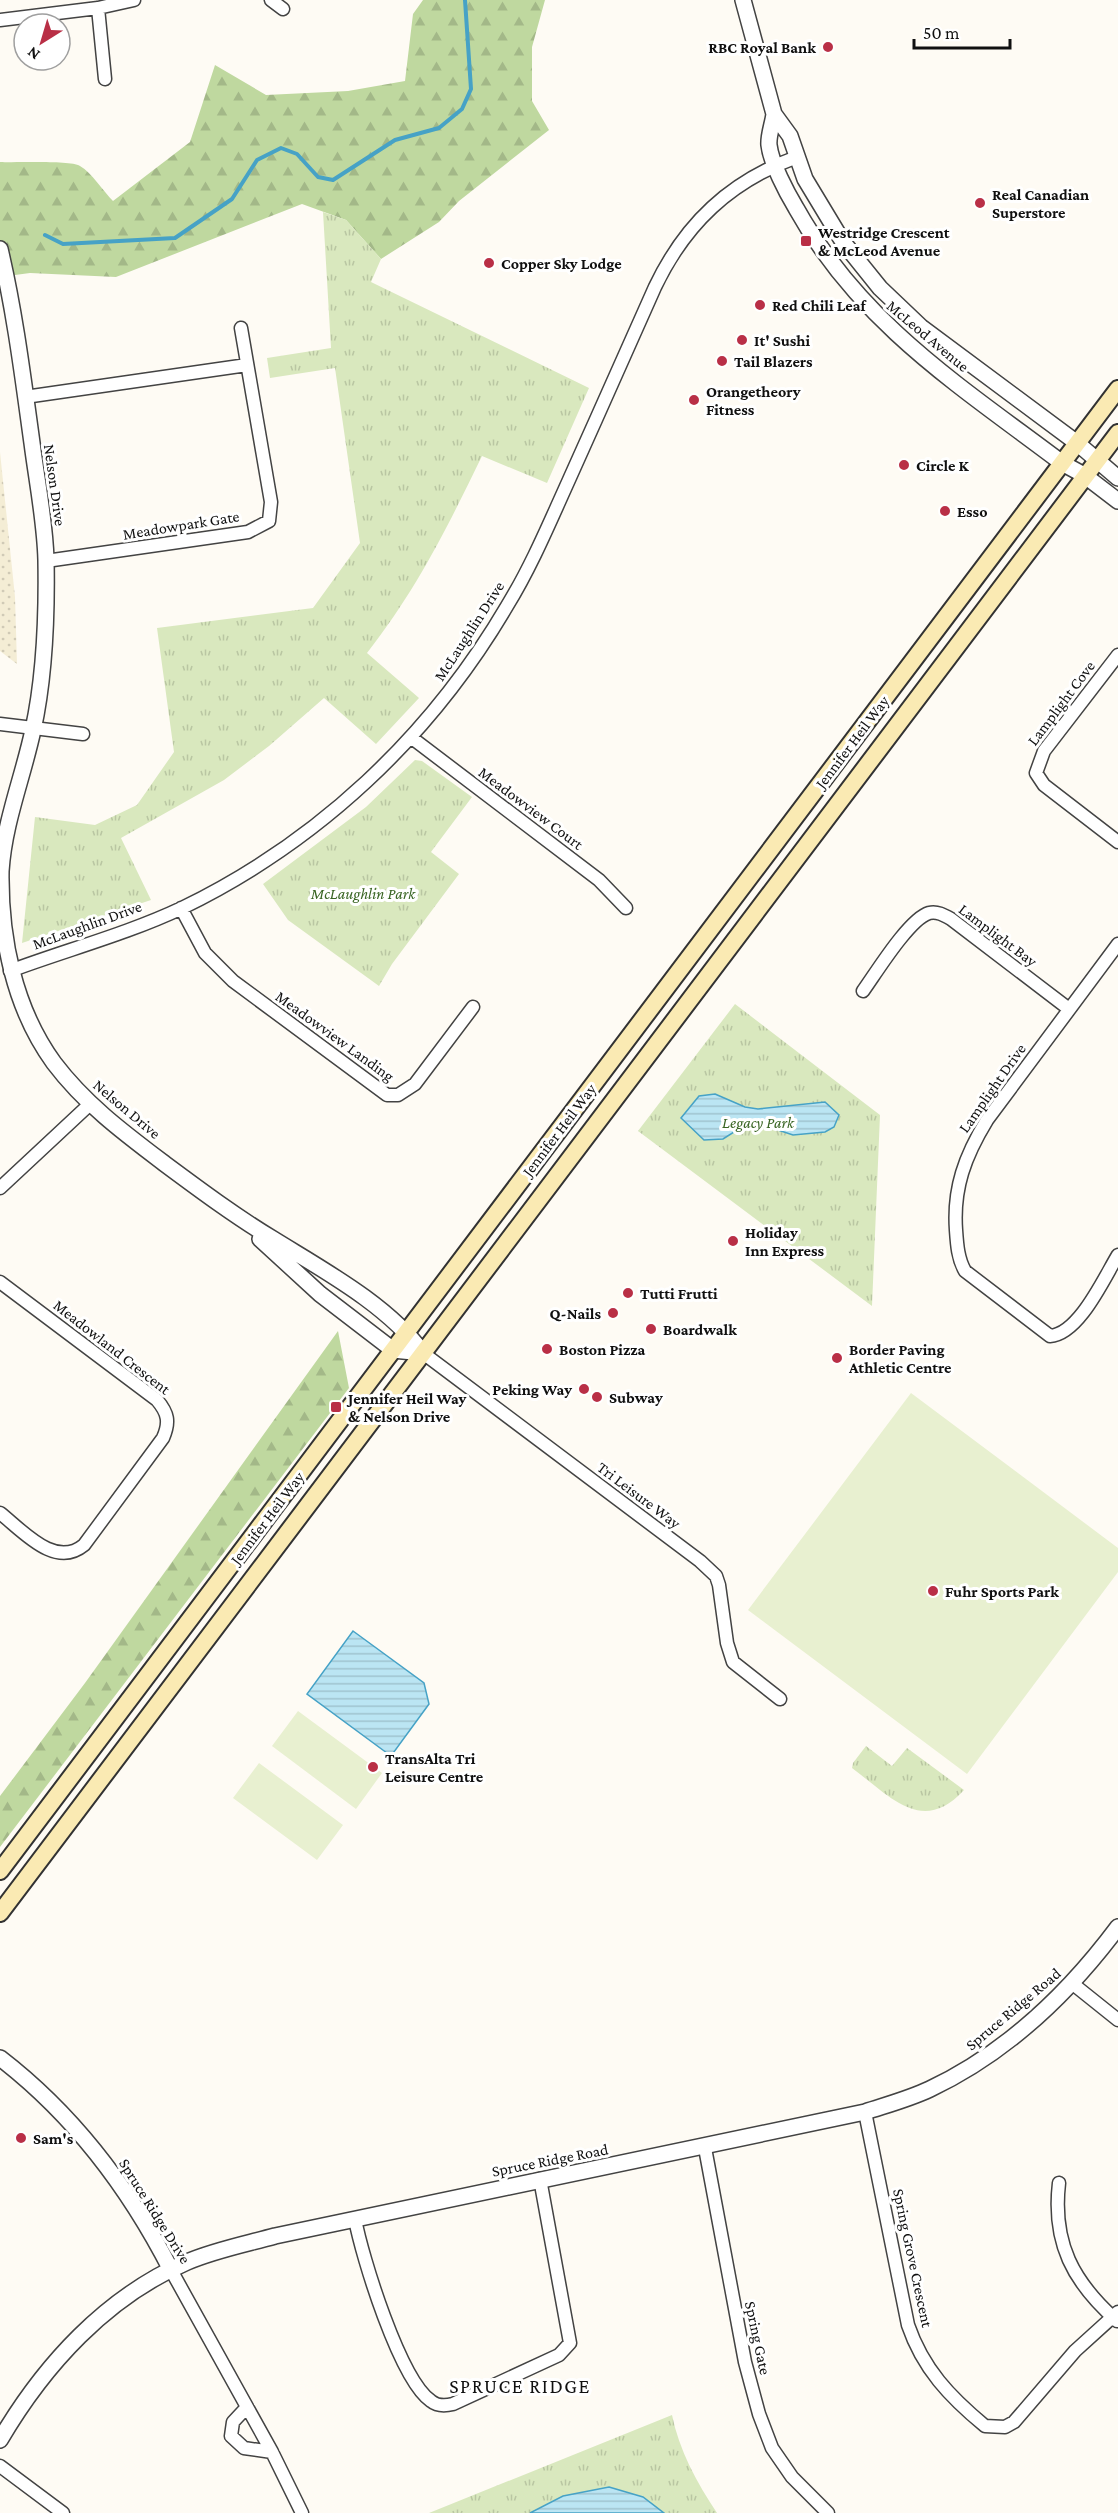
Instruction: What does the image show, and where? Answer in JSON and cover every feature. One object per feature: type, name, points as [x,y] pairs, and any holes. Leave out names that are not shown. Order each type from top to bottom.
[{"type":"main road","name":"Jennifer Heil Way","points":[[0,1871],[1118,389]]},
{"type":"main road","name":"Jennifer Heil Way","points":[[0,1913],[1118,433]]},
{"type":"street","points":[[0,20],[98,8],[135,0]]},
{"type":"street","points":[[272,0],[283,9]]},
{"type":"street","name":"McLeod Avenue","points":[[743,0],[774,114],[790,136],[797,157],[824,214],[880,288],[921,327],[1077,443],[1118,478]]},
{"type":"street","points":[[98,8],[105,79]]},
{"type":"street","name":"McLeod Avenue","points":[[774,114],[769,145],[786,190],[805,225],[844,280],[872,313],[938,369],[1062,463],[1118,501]]},
{"type":"street","name":"McLaughlin Drive","points":[[9,971],[181,908],[255,868],[308,832],[357,791],[412,738],[473,660],[509,604],[538,548],[655,287],[675,248],[697,220],[746,180],[797,157]]},
{"type":"street","name":"Nelson Drive","points":[[0,249],[25,397],[46,561],[44,646],[33,727],[9,822],[1,870],[1,920],[9,971],[33,1028],[54,1062],[89,1105],[232,1214],[320,1294],[393,1350]]},
{"type":"street","name":"Meadowpark Gate","points":[[46,561],[248,532],[269,521],[271,501],[241,328]]},
{"type":"street","points":[[25,397],[248,365]]},
{"type":"street","name":"Lamplight Cove","points":[[1118,655],[1044,751],[1036,773],[1044,785],[1118,842]]},
{"type":"street","points":[[0,724],[83,734]]},
{"type":"street","name":"Meadowview Court","points":[[412,738],[599,880],[626,908]]},
{"type":"street","name":"Meadowview Landing","points":[[181,908],[205,953],[233,981],[387,1095],[398,1095],[416,1084],[473,1007]]},
{"type":"street","name":"Lamplight Bay","points":[[863,991],[912,925],[930,913],[942,914],[1069,1009]]},
{"type":"street","name":"Lamplight Drive","points":[[1118,944],[987,1120],[970,1147],[962,1167],[955,1201],[960,1263],[974,1280],[1050,1336],[1060,1335],[1076,1321],[1118,1254]]},
{"type":"street","points":[[2,1183],[89,1105]]},
{"type":"street","name":"Nelson Drive","points":[[232,1214],[327,1273],[407,1331],[423,1353]]},
{"type":"street","name":"Meadowland Crescent","points":[[0,1282],[157,1400],[165,1409],[169,1420],[163,1438],[84,1545],[76,1551],[68,1554],[52,1551],[0,1513]]},
{"type":"street","points":[[393,1350],[423,1353]]},
{"type":"street","name":"Tri Leisure Way","points":[[423,1353],[700,1561],[716,1576],[727,1643],[733,1662],[780,1699]]},
{"type":"street","name":"Spruce Ridge Road","points":[[0,2439],[39,2380],[71,2344],[115,2305],[171,2270],[218,2251],[540,2179],[705,2148],[865,2112],[927,2091],[959,2074],[1014,2036],[1073,1984],[1118,1927]]},
{"type":"street","points":[[1073,1984],[1118,2020]]},
{"type":"street","name":"Spruce Ridge Drive","points":[[0,2058],[52,2103],[101,2158],[139,2212],[272,2452],[302,2513]]},
{"type":"street","name":"Spring Grove Crescent","points":[[865,2112],[908,2325],[916,2348],[941,2386],[985,2426],[1005,2427],[1014,2422],[1075,2351],[1116,2317]]},
{"type":"street","name":"Spring Gate","points":[[705,2148],[744,2362],[759,2414],[772,2448],[792,2477],[828,2513]]},
{"type":"street","points":[[355,2219],[377,2297],[394,2342],[425,2396],[440,2405],[453,2404],[559,2355],[570,2343],[540,2179]]},
{"type":"street","points":[[1059,2183],[1057,2219],[1060,2235],[1072,2267],[1090,2294],[1116,2317]]},
{"type":"street","points":[[247,2408],[233,2422],[231,2436],[244,2448],[272,2452]]},
{"type":"street","points":[[0,2466],[63,2513]]},
{"type":"shaded area","points":[[0,452],[15,597],[17,664],[0,651]]},
{"type":"green space","points":[[423,0],[545,0],[532,47],[532,101],[549,130],[459,201],[439,222],[381,259],[346,220],[302,204],[116,277],[30,273],[0,277],[0,162],[54,162],[80,166],[113,201],[190,142],[215,65],[266,95],[348,91],[405,81],[413,14]]},
{"type":"green space","points":[[323,212],[346,220],[381,259],[371,282],[589,388],[547,483],[482,456],[416,582],[367,653],[419,698],[376,744],[324,698],[269,746],[224,780],[121,838],[151,900],[22,943],[35,817],[95,825],[137,805],[174,752],[157,628],[313,608],[360,543],[335,368],[270,378],[267,358],[331,348]]},
{"type":"green space","name":"McLaughlin Park","points":[[415,760],[422,761],[472,797],[431,852],[459,874],[392,964],[379,986],[288,920],[263,884],[366,807]]},
{"type":"green space","name":"Legacy Park","points":[[735,1004],[880,1115],[872,1306],[638,1131]]},
{"type":"green space","points":[[338,1331],[349,1388],[0,1847],[0,1796],[85,1683]]},
{"type":"green space","name":"Fuhr Sports Park","points":[[911,1393],[1118,1548],[1118,1572],[967,1774],[748,1610]]},
{"type":"green space","points":[[298,1711],[382,1773],[356,1809],[272,1746]]},
{"type":"green space","points":[[866,1746],[892,1766],[907,1748],[964,1790],[949,1803],[934,1810],[920,1811],[906,1807],[852,1768],[853,1763]]},
{"type":"green space","points":[[259,1763],[343,1825],[317,1860],[233,1798]]},
{"type":"green space","points":[[672,2415],[679,2441],[690,2466],[717,2513],[429,2513]]},
{"type":"water","points":[[715,1094],[745,1107],[758,1109],[825,1102],[839,1115],[834,1127],[825,1132],[793,1135],[763,1125],[745,1125],[723,1139],[704,1140],[681,1118],[699,1096]]},
{"type":"water","points":[[353,1631],[424,1683],[429,1704],[391,1756],[307,1694]]},
{"type":"water","points":[[609,2487],[643,2497],[664,2513],[530,2513],[563,2496]]},
{"type":"waterway","points":[[45,235],[63,244],[175,238],[232,199],[257,160],[281,148],[297,154],[318,177],[333,180],[395,140],[439,128],[462,109],[471,89],[465,0]]},
{"type":"place","name":"RBC Royal Bank","points":[[828,47]]},
{"type":"place","name":"Real Canadian Superstore","points":[[980,203]]},
{"type":"place","name":"Westridge Crescent & McLeod Avenue","points":[[806,241]]},
{"type":"place","name":"Copper Sky Lodge","points":[[489,263]]},
{"type":"place","name":"Red Chili Leaf","points":[[760,305]]},
{"type":"place","name":"It' Sushi","points":[[742,340]]},
{"type":"place","name":"Tail Blazers","points":[[722,361]]},
{"type":"place","name":"Orangetheory Fitness","points":[[694,400]]},
{"type":"place","name":"Circle K","points":[[904,465]]},
{"type":"place","name":"Esso","points":[[945,511]]},
{"type":"place","name":"Holiday Inn Express","points":[[733,1241]]},
{"type":"place","name":"Tutti Frutti","points":[[628,1293]]},
{"type":"place","name":"Q-Nails","points":[[613,1313]]},
{"type":"place","name":"Boardwalk","points":[[651,1329]]},
{"type":"place","name":"Boston Pizza","points":[[547,1349]]},
{"type":"place","name":"Border Paving Athletic Centre","points":[[837,1358]]},
{"type":"place","name":"Peking Way","points":[[584,1389]]},
{"type":"place","name":"Subway","points":[[597,1397]]},
{"type":"place","name":"Jennifer Heil Way & Nelson Drive","points":[[336,1407]]},
{"type":"place","name":"Fuhr Sports Park","points":[[933,1591]]},
{"type":"place","name":"TransAlta Tri Leisure Centre","points":[[373,1767]]},
{"type":"place","name":"Sam's","points":[[21,2138]]},
{"type":"district","name":"SPRUCE RIDGE","points":[[520,2386]]}]
